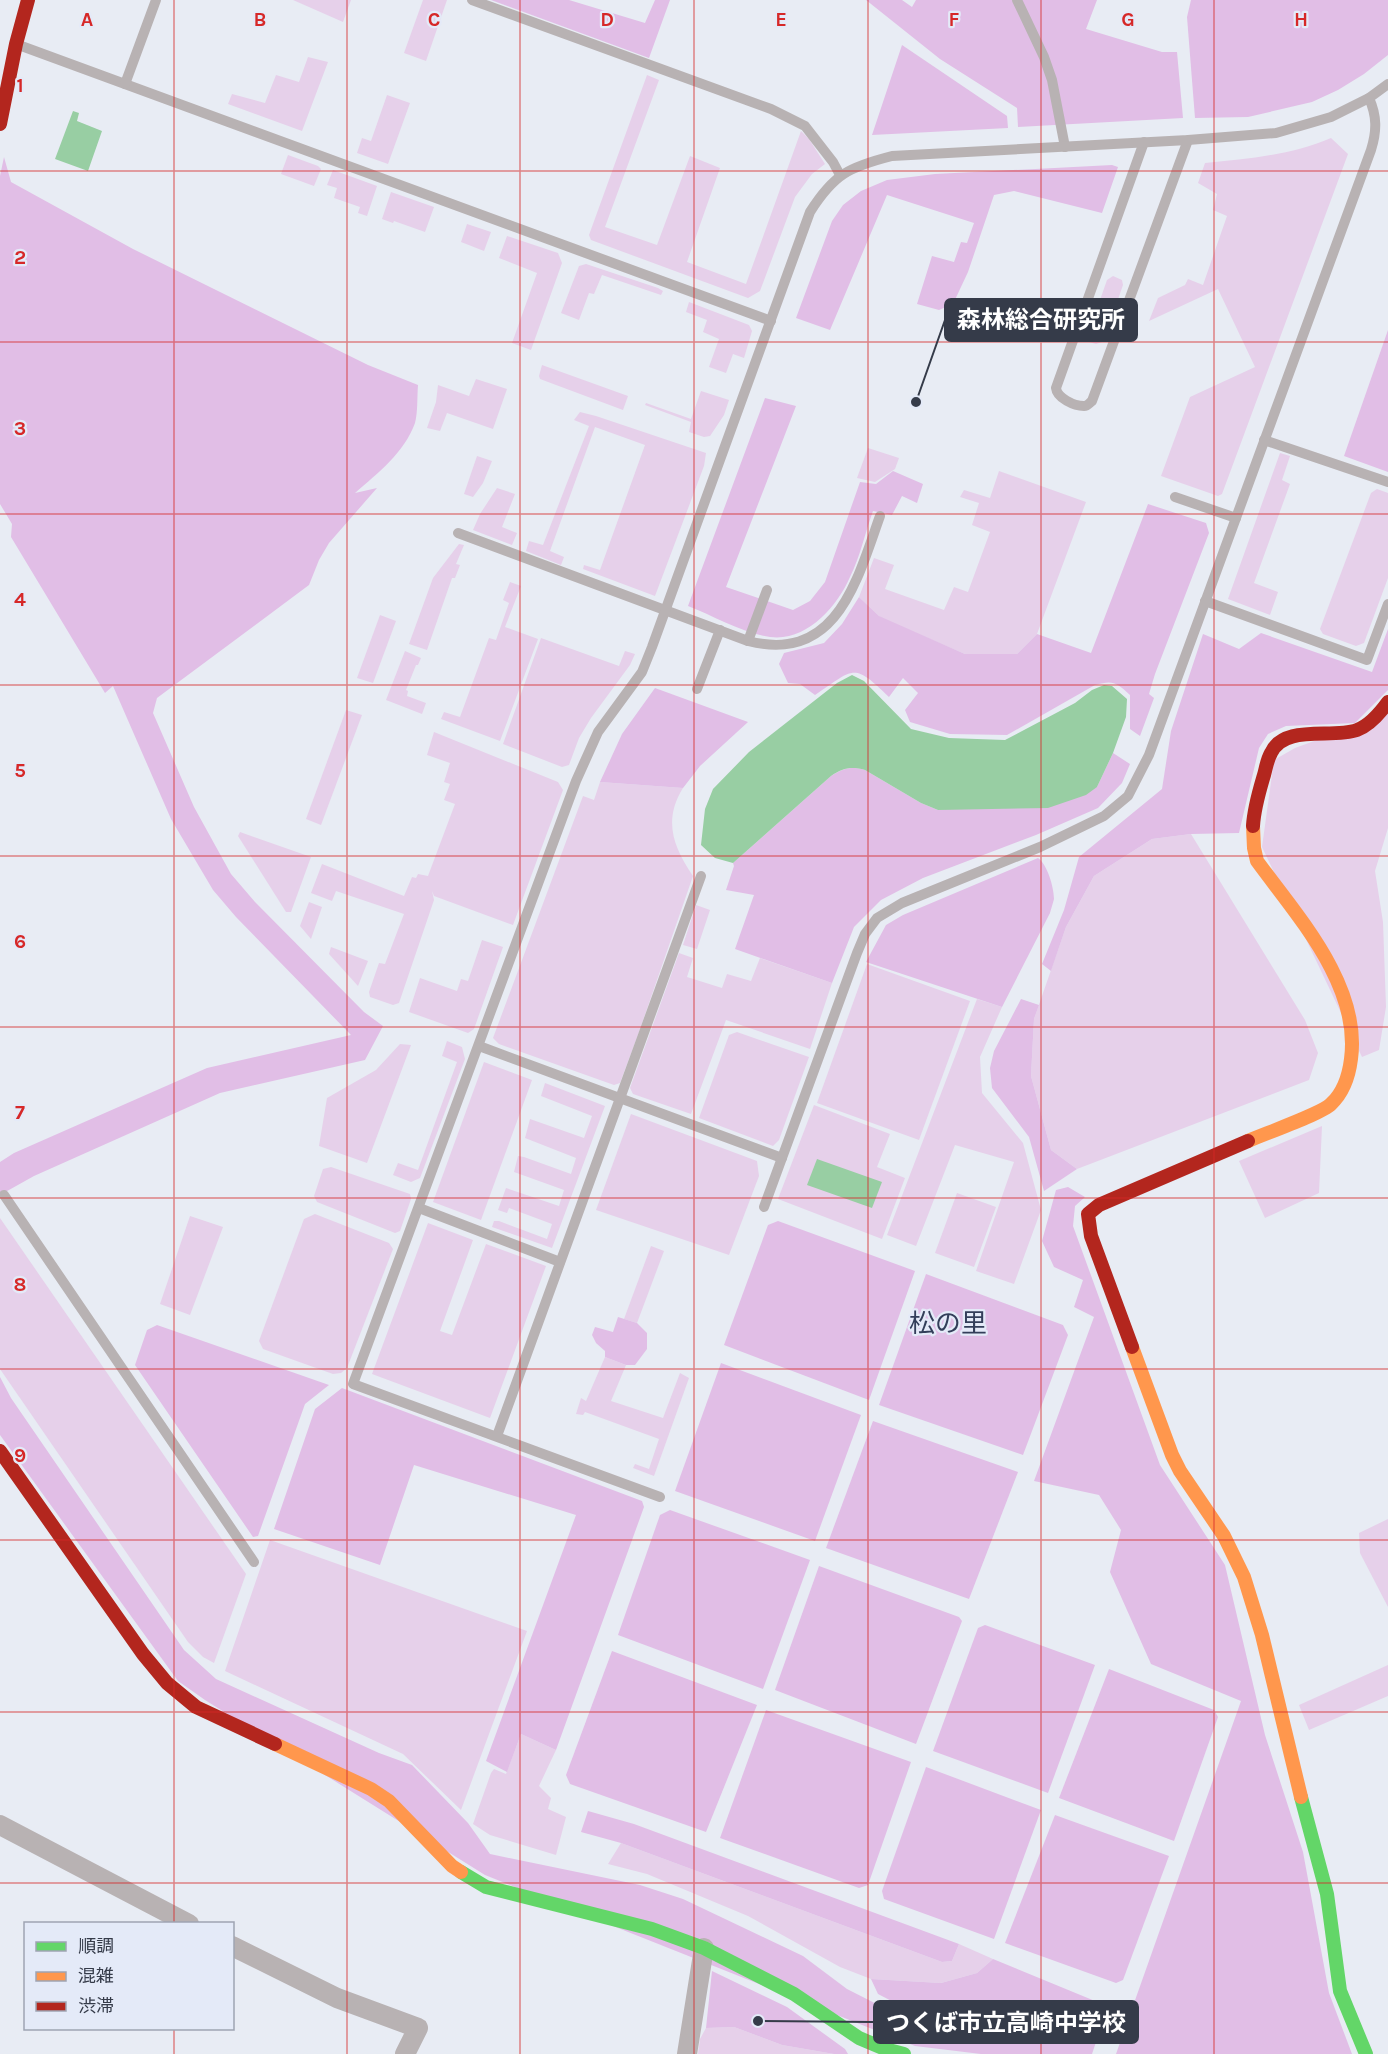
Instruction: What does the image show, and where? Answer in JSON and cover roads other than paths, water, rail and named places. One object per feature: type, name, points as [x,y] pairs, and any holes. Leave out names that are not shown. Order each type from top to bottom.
[{"type":"street","points":[[0,124],[16,44],[28,0]]},
{"type":"street","points":[[1366,2054],[1340,1990],[1327,1894],[1306,1819],[1262,1635],[1244,1577],[1224,1536],[1180,1471],[1172,1455],[1091,1236],[1088,1214],[1099,1205],[1330,1106],[1345,1087],[1352,1046],[1343,998],[1324,956],[1257,861],[1251,831],[1271,751],[1279,741],[1289,735],[1336,734],[1356,730],[1367,725],[1388,702]]},
{"type":"street","points":[[0,1451],[155,1669],[180,1697],[196,1707],[371,1789],[389,1802],[452,1866],[486,1887],[652,1929],[704,1948],[794,1994],[859,2038],[904,2054]]},
{"type":"street","points":[[0,1825],[187,1922]]},
{"type":"street","points":[[234,1947],[337,1998],[418,2028],[405,2054]]},
{"type":"street","points":[[687,2054],[704,1948]]},
{"type":"lane","points":[[125,84],[156,0]]},
{"type":"lane","points":[[472,0],[771,109],[805,126],[833,162],[840,175]]},
{"type":"lane","points":[[1017,0],[1049,72],[1065,147]]},
{"type":"lane","points":[[16,44],[771,321]]},
{"type":"lane","points":[[660,1497],[354,1383],[588,750],[598,732],[642,672],[810,212],[840,175],[868,162],[892,156],[1276,133],[1331,117],[1369,98],[1388,84]]},
{"type":"lane","points":[[764,1206],[857,953],[865,934],[878,918],[903,903],[1040,847],[1104,816],[1128,796],[1149,755],[1371,150],[1376,126],[1375,111],[1369,98]]},
{"type":"lane","points":[[1144,142],[1056,388],[1059,397],[1083,406],[1088,405],[1095,394],[1188,140]]},
{"type":"lane","points":[[1264,440],[1388,483]]},
{"type":"lane","points":[[1175,497],[1236,519]]},
{"type":"lane","points":[[458,533],[570,571],[748,641],[765,645],[780,645],[817,634],[829,624],[850,596],[880,516]]},
{"type":"lane","points":[[748,641],[767,590]]},
{"type":"lane","points":[[1205,601],[1367,660],[1388,604]]},
{"type":"lane","points":[[697,689],[720,630]]},
{"type":"lane","points":[[496,1436],[701,876]]},
{"type":"lane","points":[[478,1046],[782,1158]]},
{"type":"lane","points":[[4,1195],[254,1562]]},
{"type":"lane","points":[[419,1208],[560,1262]]},
{"type":"place","name":"森林総合研究所","points":[[916,402]]},
{"type":"place","name":"つくば市立高崎中学校","points":[[758,2021]]},
{"type":"district","name":"松の里","points":[[948,1323]]}]
